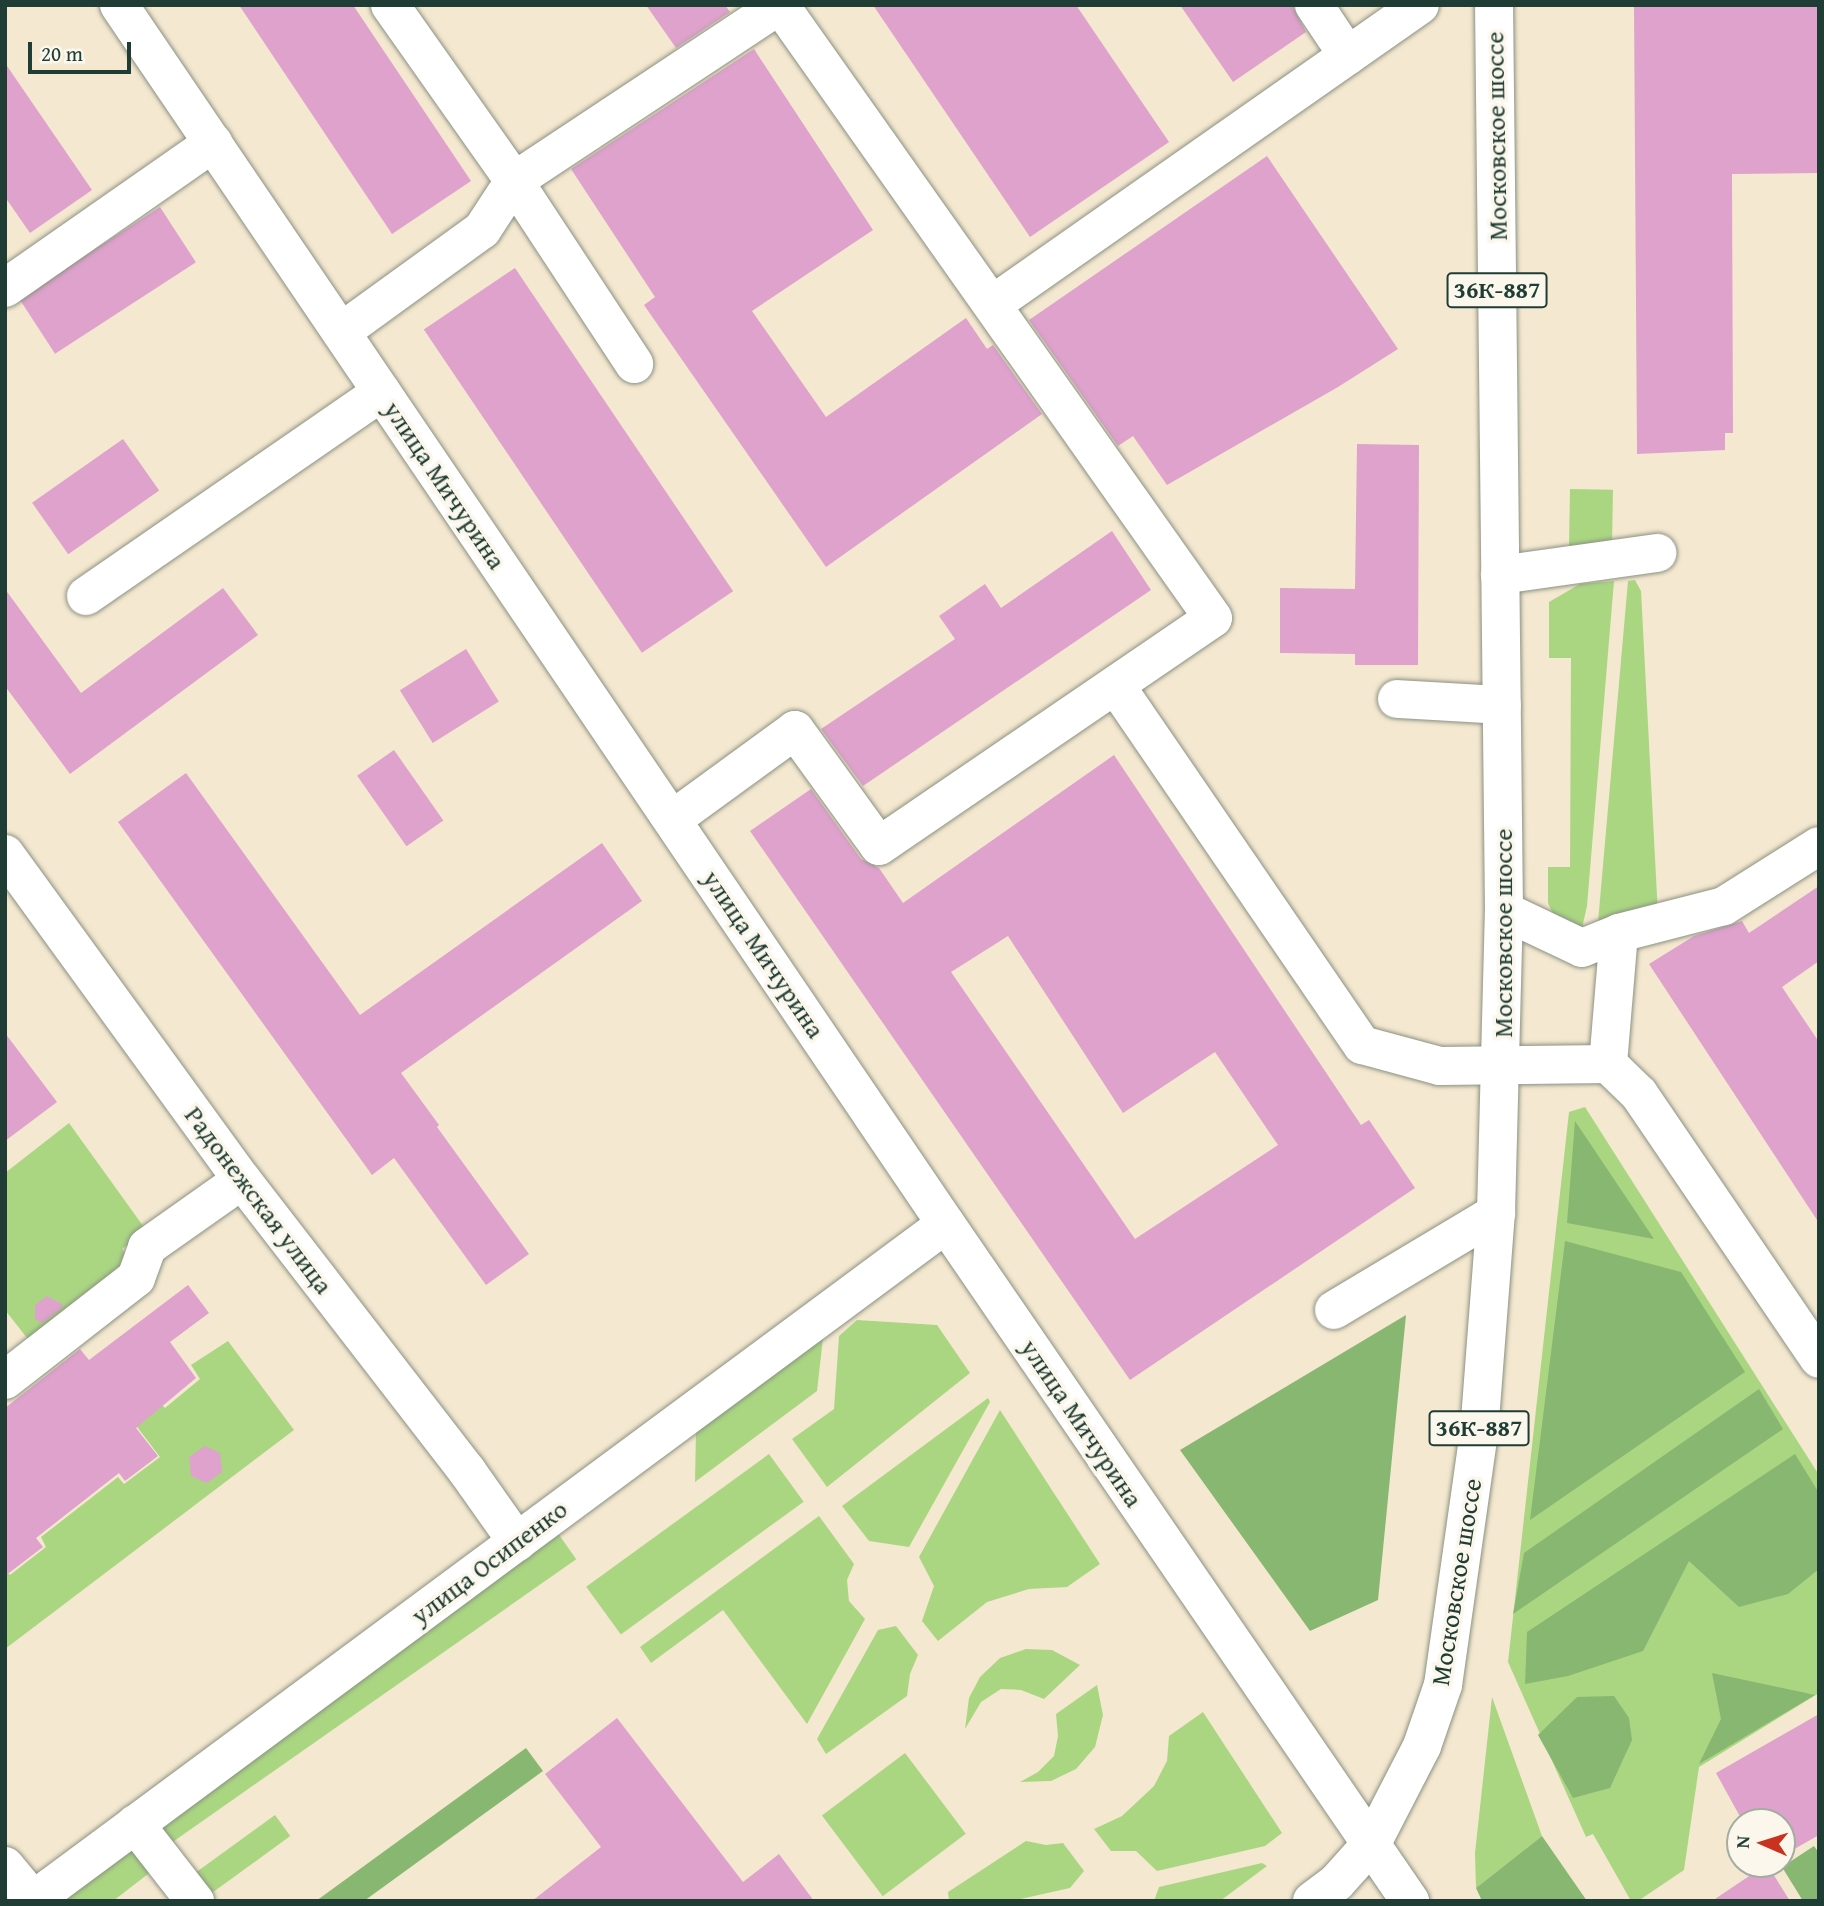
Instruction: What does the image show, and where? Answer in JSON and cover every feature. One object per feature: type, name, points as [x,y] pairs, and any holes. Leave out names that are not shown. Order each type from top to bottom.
[{"type":"main road","name":"улица Мичурина","points":[[119,5],[946,1224],[1410,1901]]},
{"type":"main road","points":[[390,5],[514,181],[634,364]]},
{"type":"main road","points":[[341,332],[482,230],[514,181],[780,5],[1213,618],[879,846],[795,730],[673,819]]},
{"type":"main road","points":[[1314,5],[1348,56]]},
{"type":"main road","points":[[993,304],[1420,5]]},
{"type":"main road","name":"Московское шоссе","points":[[1312,1901],[1337,1882],[1372,1843],[1422,1746],[1443,1685],[1479,1433],[1496,1213],[1504,911],[1494,5]]},
{"type":"main road","points":[[5,288],[213,143]]},
{"type":"main road","points":[[86,596],[382,392]]},
{"type":"main road","points":[[1500,575],[1657,553]]},
{"type":"main road","points":[[1116,686],[1362,1045],[1440,1066],[1502,1063],[1608,1064],[1639,1094],[1819,1359]]},
{"type":"main road","points":[[1397,699],[1502,705]]},
{"type":"main road","points":[[1504,911],[1582,948],[1619,933],[1724,906],[1819,846]]},
{"type":"main road","name":"Радонежская улица","points":[[5,854],[242,1180],[467,1471],[517,1542]]},
{"type":"main road","points":[[1608,1064],[1619,933]]},
{"type":"main road","points":[[5,1380],[136,1278],[147,1247],[242,1180]]},
{"type":"main road","points":[[1334,1310],[1496,1213]]},
{"type":"main road","name":"улица Осипенко","points":[[33,1900],[946,1224]]},
{"type":"main road","points":[[135,1824],[195,1901]]},
{"type":"main road","points":[[5,1866],[33,1900]]},
{"type":"green space","points":[[1570,489],[1613,490],[1612,548],[1569,547]]},
{"type":"green space","points":[[1635,580],[1641,591],[1658,915],[1598,922],[1628,581]]},
{"type":"green space","points":[[1614,581],[1587,906],[1582,928],[1553,914],[1548,903],[1548,867],[1570,867],[1571,658],[1549,658],[1549,602],[1580,584]]},
{"type":"green space","points":[[1585,1107],[1819,1475],[1819,1693],[1699,1767],[1684,1870],[1638,1901],[1631,1901],[1593,1834],[1586,1837],[1508,1662],[1569,1112]]},
{"type":"green space","points":[[1575,1121],[1654,1239],[1567,1223]]},
{"type":"green space","points":[[69,1123],[146,1230],[122,1249],[130,1261],[31,1343],[5,1310],[5,1173]]},
{"type":"green space","points":[[1565,1241],[1681,1272],[1745,1372],[1530,1520]]},
{"type":"green space","points":[[1406,1315],[1378,1600],[1310,1631],[1180,1450]]},
{"type":"green space","points":[[857,1320],[937,1325],[970,1373],[827,1487],[792,1439],[834,1409],[839,1336]]},
{"type":"green space","points":[[823,1338],[817,1391],[695,1482],[696,1430]]},
{"type":"green space","points":[[228,1341],[294,1430],[5,1649],[5,1570],[10,1575],[46,1547],[41,1537],[118,1477],[124,1484],[160,1457],[125,1411],[151,1392],[165,1408],[200,1379],[191,1365]]},
{"type":"green space","points":[[1759,1389],[1783,1429],[1513,1614],[1524,1553]]},
{"type":"green space","points":[[988,1398],[990,1402],[909,1547],[869,1541],[842,1506]]},
{"type":"green space","points":[[1000,1410],[1100,1564],[1067,1587],[1029,1589],[987,1602],[938,1641],[922,1621],[934,1586],[919,1557]]},
{"type":"green space","points":[[769,1454],[804,1502],[621,1635],[586,1587]]},
{"type":"green space","points":[[1795,1454],[1819,1493],[1819,1569],[1788,1594],[1739,1607],[1689,1561],[1643,1651],[1568,1676],[1525,1684],[1527,1632]]},
{"type":"green space","points":[[819,1516],[854,1564],[847,1580],[849,1601],[865,1619],[807,1724],[723,1610],[651,1663],[640,1647]]},
{"type":"green space","points":[[555,1529],[576,1559],[172,1843],[150,1812]]},
{"type":"green space","points":[[896,1626],[918,1655],[910,1674],[907,1696],[826,1754],[817,1739],[878,1630]]},
{"type":"green space","points":[[1026,1649],[1052,1650],[1080,1665],[1044,1699],[1021,1690],[1001,1689],[981,1702],[965,1729],[969,1698],[980,1677],[1000,1658]]},
{"type":"green space","points":[[1712,1673],[1815,1695],[1699,1764],[1721,1719]]},
{"type":"green space","points":[[1097,1685],[1103,1715],[1095,1747],[1076,1769],[1051,1781],[1020,1782],[1038,1772],[1054,1756],[1058,1736],[1056,1714]]},
{"type":"green space","points":[[1614,1696],[1629,1718],[1632,1740],[1610,1788],[1573,1798],[1538,1735],[1577,1697]]},
{"type":"green space","points":[[1492,1697],[1542,1836],[1476,1888],[1475,1853]]},
{"type":"green space","points":[[1203,1712],[1282,1833],[1265,1846],[1157,1871],[1136,1851],[1111,1851],[1094,1829],[1122,1816],[1154,1786],[1167,1761],[1169,1736]]},
{"type":"green space","points":[[526,1748],[543,1771],[364,1901],[316,1901]]},
{"type":"green space","points":[[905,1753],[966,1834],[883,1896],[822,1816]]},
{"type":"green space","points":[[275,1815],[290,1836],[212,1893],[197,1872]]},
{"type":"green space","points":[[1542,1836],[1587,1901],[1482,1901],[1476,1888]]},
{"type":"green space","points":[[1026,1841],[1046,1845],[1063,1843],[1084,1871],[1070,1888],[1011,1901],[949,1901],[948,1892]]},
{"type":"green space","points":[[132,1844],[152,1871],[113,1901],[54,1901]]},
{"type":"green space","points":[[1814,1846],[1819,1853],[1819,1901],[1803,1901],[1789,1878],[1796,1878],[1796,1858]]},
{"type":"green space","points":[[1262,1863],[1267,1866],[1220,1901],[1154,1901],[1159,1887]]},
{"type":"building","points":[[239,5],[353,5],[471,181],[392,234]]},
{"type":"building","points":[[646,5],[725,5],[730,12],[676,48]]},
{"type":"building","points":[[873,5],[1076,5],[1169,142],[1030,237]]},
{"type":"building","points":[[1180,5],[1292,5],[1306,32],[1233,82]]},
{"type":"building","points":[[1634,5],[1819,5],[1819,173],[1732,174],[1733,433],[1725,433],[1725,450],[1637,454]]},
{"type":"building","points":[[754,49],[873,230],[752,311],[826,417],[966,318],[987,349],[993,345],[1042,414],[826,567],[644,305],[655,297],[571,169]]},
{"type":"building","points":[[5,63],[92,190],[30,233],[5,197]]},
{"type":"building","points":[[1267,156],[1398,349],[1338,387],[1167,485],[1133,436],[1118,446],[1029,320]]},
{"type":"building","points":[[160,207],[196,262],[55,354],[19,298]]},
{"type":"building","points":[[515,268],[733,591],[642,653],[424,330]]},
{"type":"building","points":[[123,439],[159,491],[68,554],[32,503]]},
{"type":"building","points":[[1357,444],[1419,445],[1418,665],[1355,665],[1355,654],[1280,653],[1280,588],[1355,589]]},
{"type":"building","points":[[1112,531],[1151,590],[863,786],[821,729],[955,639],[939,616],[985,584],[1001,608]]},
{"type":"building","points":[[223,588],[258,635],[70,774],[5,686],[5,589],[81,693]]},
{"type":"building","points":[[466,649],[499,702],[433,743],[400,690]]},
{"type":"building","points":[[394,750],[443,820],[406,846],[357,776]]},
{"type":"building","points":[[1114,755],[1361,1125],[1369,1120],[1415,1188],[1130,1380],[750,831],[811,789],[861,859],[879,868],[903,903]],"holes":[[[1008,936],[1123,1113],[1215,1052],[1278,1145],[1135,1239],[951,972]]]},
{"type":"building","points":[[186,773],[360,1015],[602,843],[642,901],[401,1073],[529,1254],[486,1285],[394,1158],[372,1175],[118,822]]},
{"type":"building","points":[[1819,886],[1819,961],[1782,987],[1819,1042],[1819,1223],[1649,964],[1694,936],[1742,921],[1749,933]]},
{"type":"building","points":[[5,1033],[57,1102],[5,1141]]},
{"type":"building","points":[[188,1285],[209,1313],[170,1342],[196,1378],[136,1428],[158,1456],[125,1481],[119,1473],[36,1538],[43,1547],[5,1576],[5,1408],[80,1349],[89,1360]]},
{"type":"building","points":[[47,1296],[62,1304],[62,1308],[42,1323],[35,1319],[35,1305]]},
{"type":"building","points":[[205,1446],[220,1453],[222,1472],[207,1483],[191,1476],[189,1457]]},
{"type":"building","points":[[1819,1714],[1819,1835],[1796,1848],[1796,1808],[1735,1808],[1716,1773]]},
{"type":"building","points":[[617,1718],[743,1882],[779,1854],[814,1901],[532,1901],[601,1847],[545,1774]]},
{"type":"building","points":[[1746,1878],[1776,1878],[1790,1901],[1712,1901]]}]
